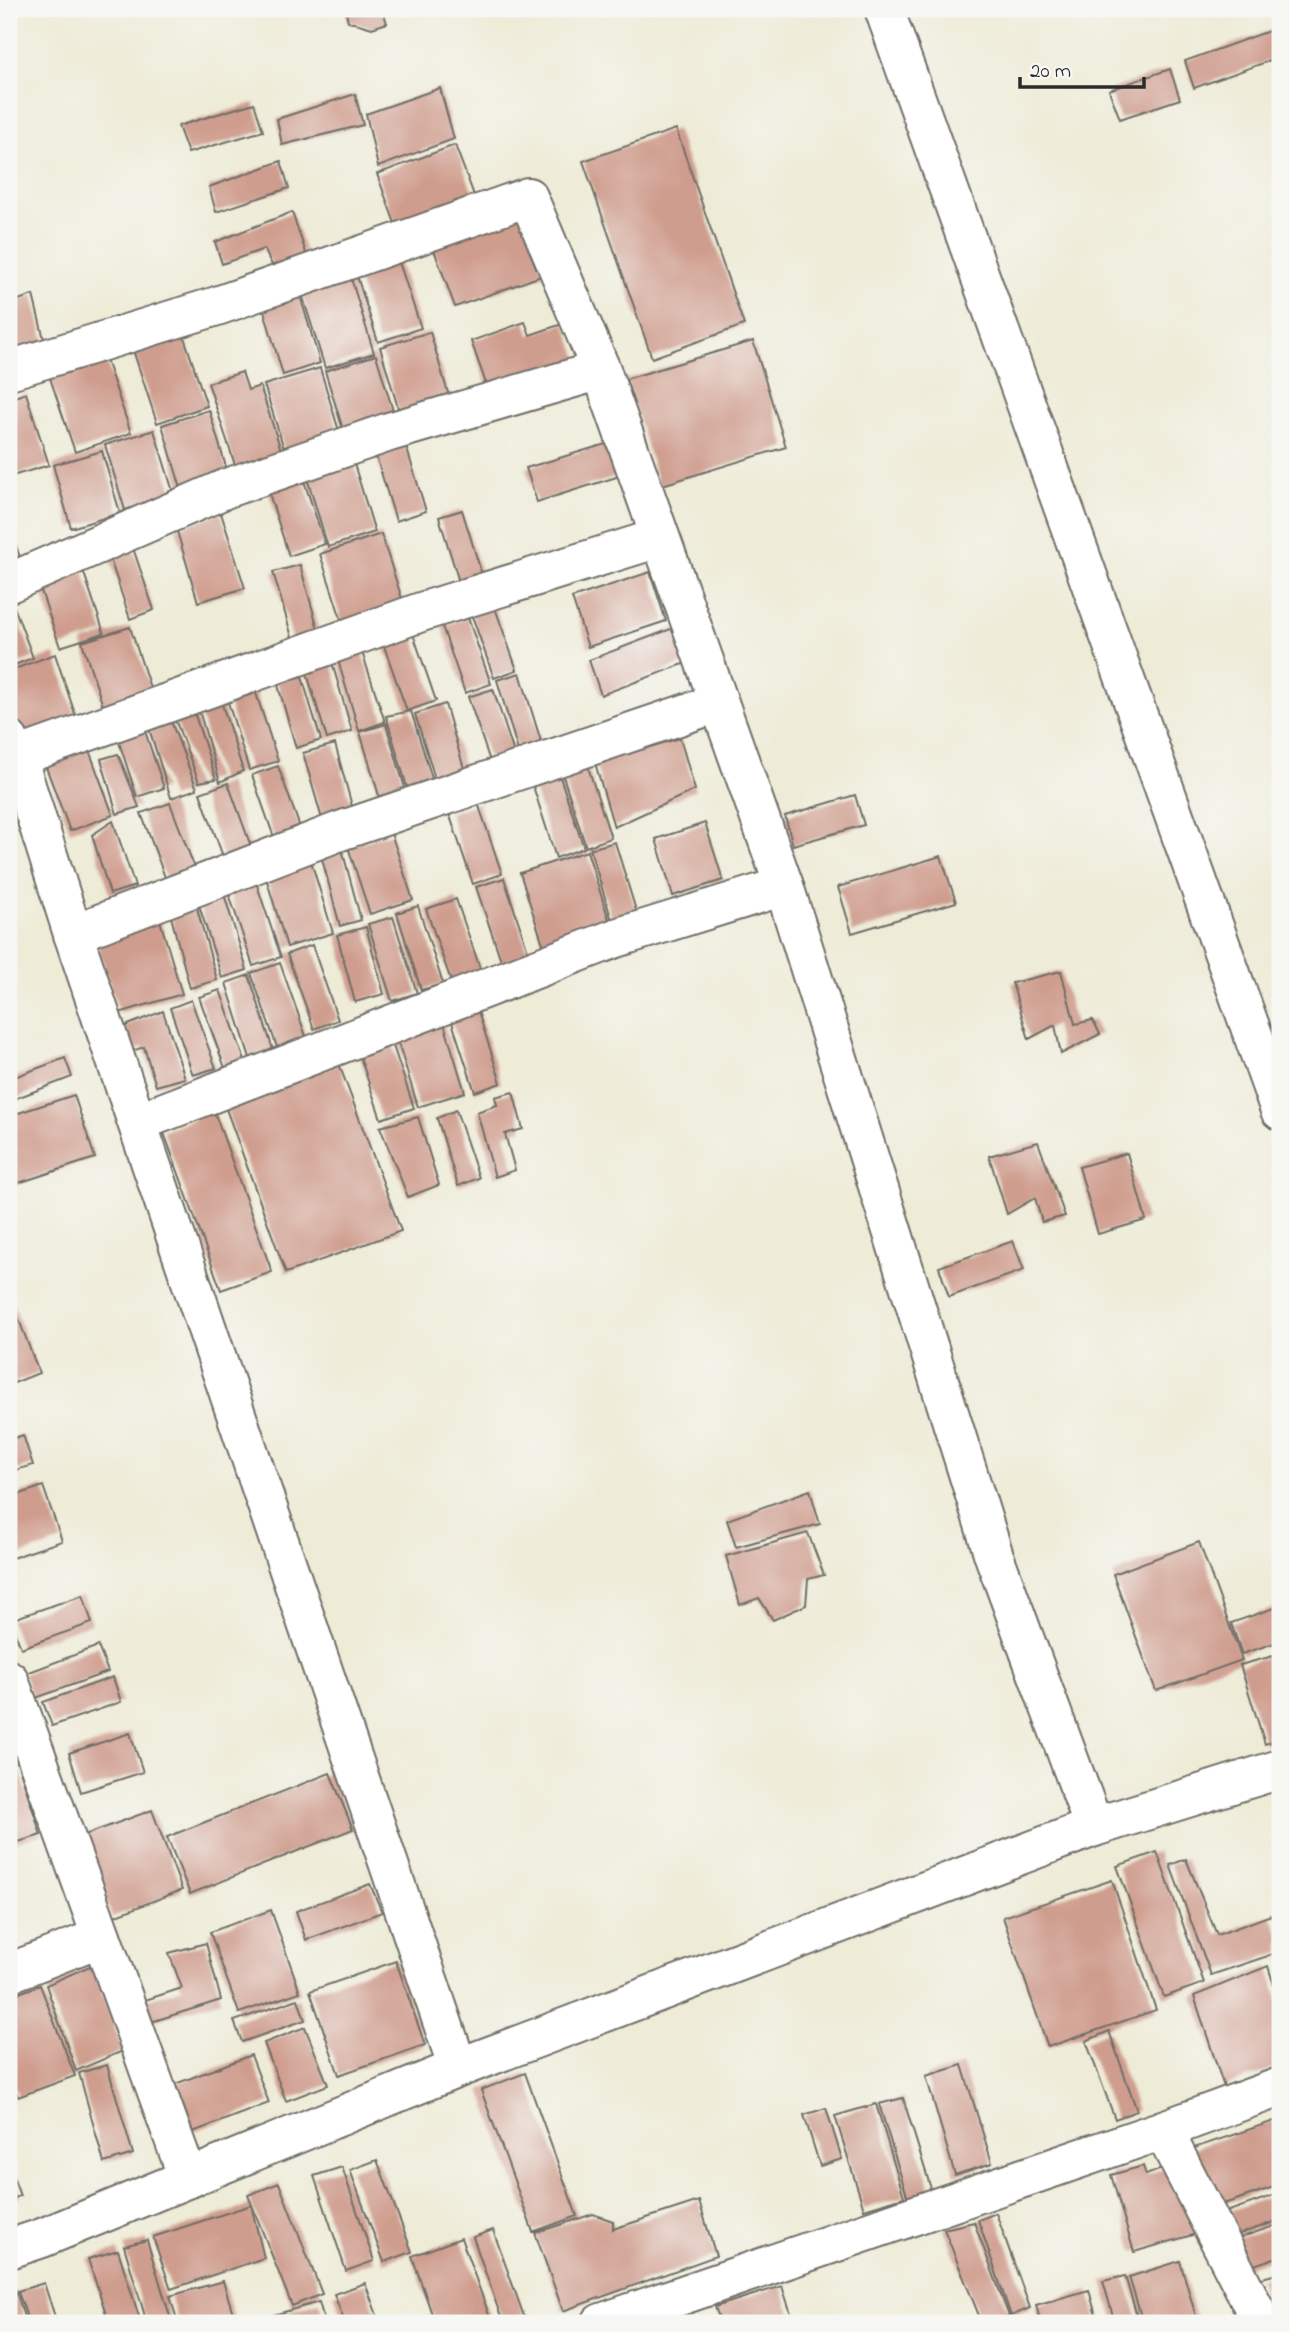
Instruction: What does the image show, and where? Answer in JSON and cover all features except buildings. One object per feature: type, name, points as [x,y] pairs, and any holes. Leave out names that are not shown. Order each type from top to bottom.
[{"type":"street","points":[[884,9],[1280,1110]]},
{"type":"street","points":[[9,370],[217,306],[528,197],[601,370],[784,886],[994,1556],[1094,1827]]},
{"type":"street","points":[[9,583],[227,488],[389,432],[601,370]]},
{"type":"street","points":[[458,2068],[73,934],[13,749],[421,612],[659,538]]},
{"type":"street","points":[[73,934],[340,831],[717,703]]},
{"type":"street","points":[[138,1122],[616,938],[784,886]]},
{"type":"street","points":[[9,1680],[18,1734],[101,1937],[188,2178]]},
{"type":"street","points":[[9,2249],[458,2068],[1094,1827],[1280,1769]]},
{"type":"street","points":[[9,1973],[101,1937]]},
{"type":"street","points":[[601,2323],[694,2308],[1280,2087]]},
{"type":"street","points":[[1163,2130],[1262,2323]]}]
